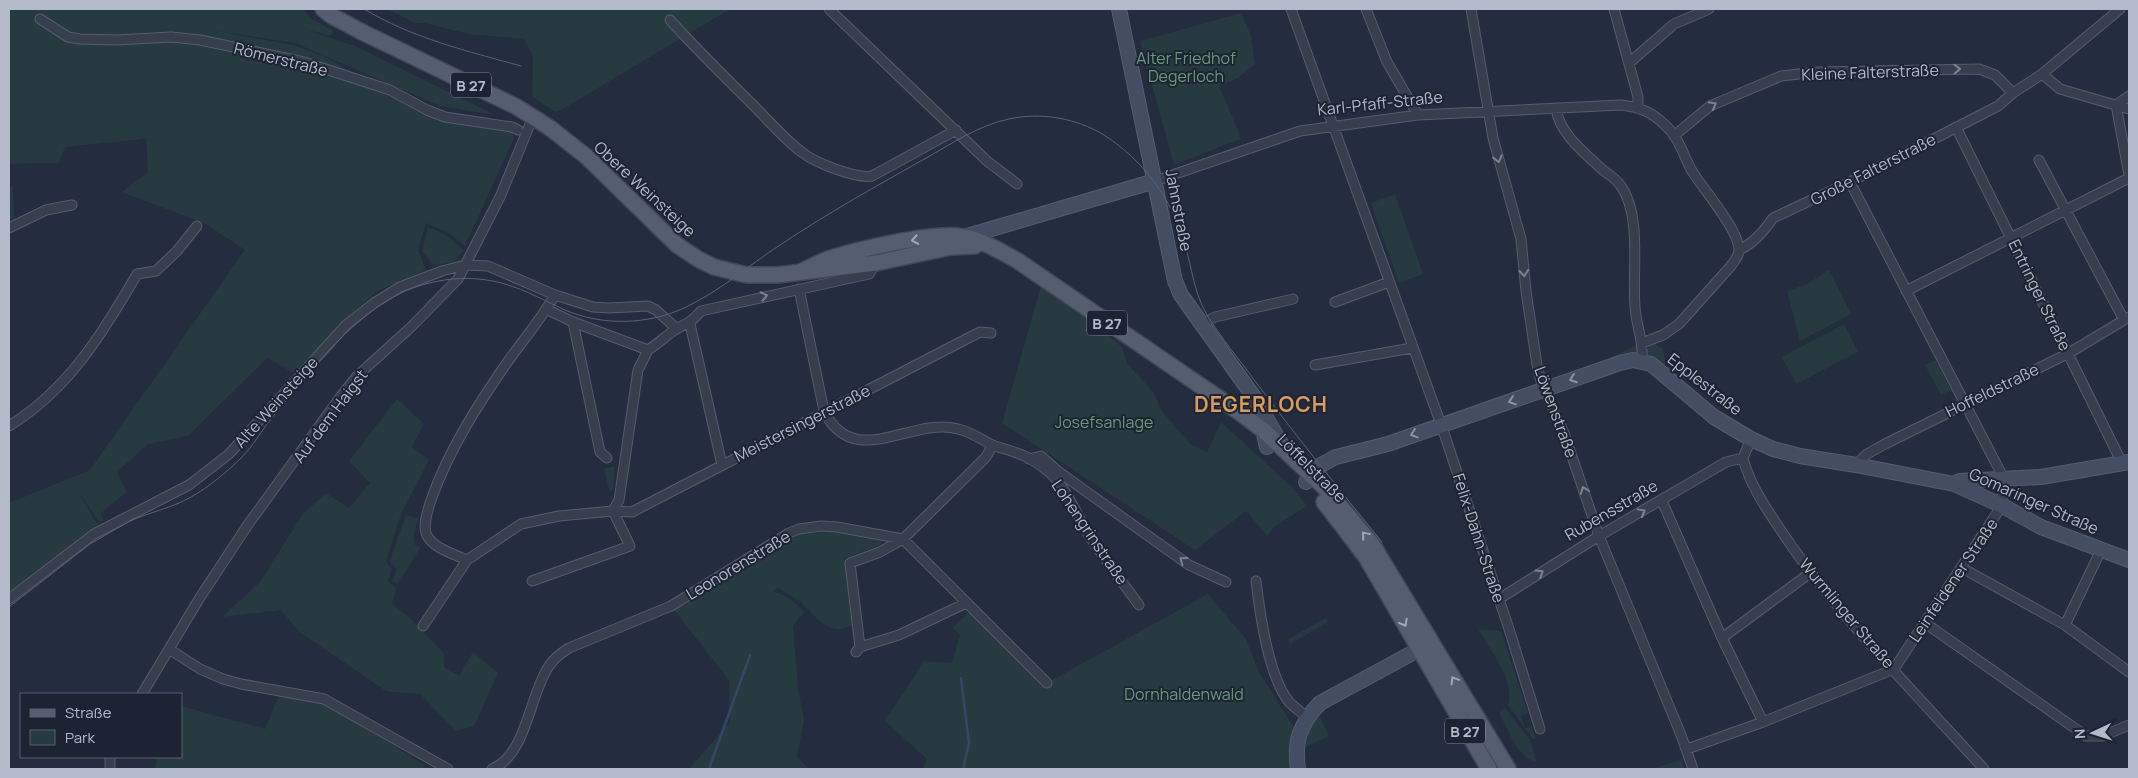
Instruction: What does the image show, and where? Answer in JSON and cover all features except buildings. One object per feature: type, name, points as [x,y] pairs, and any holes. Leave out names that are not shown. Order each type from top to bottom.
[{"type":"main road","name":"B 27","points":[[323,9],[354,28],[502,99],[533,117]]},
{"type":"main road","name":"Obere Weinsteige","points":[[533,117],[568,141],[624,193],[665,235],[698,260],[730,273],[761,276],[876,262],[932,250],[968,245],[994,248]]},
{"type":"main road","name":"Obere Weinsteige","points":[[800,272],[827,260],[888,244],[922,238],[964,237],[994,248],[1018,262],[1219,400]]},
{"type":"main road","points":[[932,250],[939,245],[964,237]]},
{"type":"main road","name":"Löffelstraße","points":[[1219,400],[1239,412],[1285,449],[1308,478]]},
{"type":"main road","name":"Löffelstraße","points":[[1219,400],[1238,421],[1267,447],[1308,478],[1324,487],[1372,544],[1489,769]]},
{"type":"main road","name":"Löffelstraße","points":[[1425,646],[1508,769]]},
{"type":"street","points":[[829,9],[987,160],[1018,184]]},
{"type":"street","name":"Jahnstraße","points":[[1119,9],[1175,281],[1181,295],[1257,403],[1285,449]]},
{"type":"street","name":"Felix-Dahn-Straße","points":[[1291,9],[1441,425],[1499,598],[1540,729]]},
{"type":"street","points":[[1366,9],[1387,62],[1418,114]]},
{"type":"street","name":"Löwenstraße","points":[[1471,9],[1498,161],[1521,239],[1537,366],[1564,434],[1599,536],[1687,749],[1693,769]]},
{"type":"street","points":[[1614,9],[1638,97],[1638,107]]},
{"type":"street","points":[[1629,63],[1674,24],[1709,9]]},
{"type":"street","name":"Große Falterstraße","points":[[1642,343],[1664,335],[1686,316],[1730,267],[1739,250],[1760,235],[1773,218],[1850,182],[1998,106],[2013,92],[2042,74],[2120,9]]},
{"type":"street","name":"Römerstraße","points":[[40,19],[68,37],[80,39],[116,40],[171,37],[200,40],[296,60],[390,90],[427,110],[445,117],[500,124],[518,130]]},
{"type":"street","points":[[670,20],[697,50],[796,147],[817,161],[856,175],[872,176],[956,130]]},
{"type":"street","name":"Kleine Falterstraße","points":[[1675,135],[1710,106],[1781,76],[1817,72],[1890,69],[1979,69],[1995,75],[2013,92]]},
{"type":"street","points":[[2042,74],[2060,89],[2129,109]]},
{"type":"street","points":[[2116,105],[2129,96]]},
{"type":"street","name":"Karl-Pfaff-Straße","points":[[964,237],[1155,181],[1300,130],[1418,114],[1621,105],[1638,107],[1656,116],[1675,135],[1692,170],[1722,214],[1737,241],[1739,250]]},
{"type":"street","points":[[1906,292],[2011,236],[2129,177],[2116,105]]},
{"type":"street","points":[[1556,108],[1557,116],[1574,142],[1621,185],[1629,200],[1634,248],[1635,309],[1642,343],[1642,360]]},
{"type":"street","name":"Auf dem Haigst","points":[[143,693],[247,526],[341,396],[358,376],[458,278],[500,197],[533,117]]},
{"type":"street","name":"Entringer Straße","points":[[1956,127],[2126,463]]},
{"type":"street","points":[[2039,160],[2127,318]]},
{"type":"street","points":[[1850,182],[2004,480]]},
{"type":"street","points":[[9,228],[46,210],[62,206],[72,206]]},
{"type":"street","points":[[9,426],[37,407],[76,368],[108,323],[137,274],[156,271],[177,251],[197,226]]},
{"type":"street","points":[[532,581],[630,546],[614,511],[619,500],[638,370],[648,350],[677,329],[690,324],[701,311],[869,274],[876,262]]},
{"type":"street","name":"Alte Weinsteige","points":[[9,599],[94,534],[170,496],[210,470],[229,454],[346,325],[374,303],[414,281],[465,265],[488,266],[555,295],[593,306],[609,308],[648,306],[656,310],[677,329]]},
{"type":"street","points":[[1335,302],[1388,282]]},
{"type":"street","name":"Lohengrinstraße","points":[[798,289],[824,411],[840,433],[856,439],[875,440],[938,426],[957,428],[975,435],[993,446],[1013,451],[1029,459],[1042,467],[1056,480],[1091,538],[1139,605]]},
{"type":"street","points":[[423,626],[467,560],[447,551],[428,538],[425,527],[428,510],[441,470],[485,396],[555,295]]},
{"type":"street","points":[[1202,324],[1215,317],[1292,299]]},
{"type":"street","points":[[546,309],[573,322],[648,350]]},
{"type":"street","name":"Hoffeldstraße","points":[[1856,465],[1867,454],[1965,403],[2069,353],[2127,318]]},
{"type":"street","points":[[573,322],[600,452],[607,458]]},
{"type":"street","points":[[690,324],[722,465]]},
{"type":"street","name":"Meistersingerstraße","points":[[467,560],[521,524],[559,516],[614,511],[632,512],[824,411],[980,332],[991,333]]},
{"type":"street","points":[[1315,365],[1412,348]]},
{"type":"street","name":"Epplestraße","points":[[1308,478],[1319,466],[1336,457],[1368,450],[1633,360],[1642,360],[1662,372],[1689,398],[1714,417],[1751,439],[1773,449],[1800,456],[1954,484],[1960,481],[2041,477],[2126,463]]},
{"type":"street","points":[[1239,412],[1249,405],[1257,403]]},
{"type":"street","name":"Jahnstraße","points":[[1257,403],[1267,447]]},
{"type":"street","points":[[1743,458],[1751,439]]},
{"type":"street","points":[[966,603],[898,635],[858,649],[850,563],[880,552],[903,539],[986,457],[993,446]]},
{"type":"street","points":[[1029,459],[1041,456],[1059,472],[1189,565],[1226,582]]},
{"type":"street","name":"Rubensstraße","points":[[1499,598],[1599,536],[1726,462],[1743,458]]},
{"type":"street","name":"Wurmlinger Straße","points":[[1743,458],[1754,486],[1768,512],[1810,573],[1984,769]]},
{"type":"street","name":"Leinfeldener Straße","points":[[1894,669],[1962,568],[2001,505],[2004,480]]},
{"type":"street","name":"Gomaringer Straße","points":[[1954,484],[2001,505],[2041,527],[2129,560]]},
{"type":"street","points":[[1662,501],[1722,638],[1763,722]]},
{"type":"street","name":"Leonorenstraße","points":[[492,769],[498,767],[513,752],[542,678],[552,661],[569,648],[671,606],[789,533],[799,529],[821,526],[852,528],[903,539]]},
{"type":"street","points":[[903,539],[1047,683]]},
{"type":"street","points":[[2065,625],[2101,550]]},
{"type":"street","points":[[1962,568],[2065,625],[2129,672]]},
{"type":"street","points":[[1722,638],[1810,573]]},
{"type":"street","points":[[1256,581],[1261,624],[1278,682],[1289,702],[1307,717]]},
{"type":"street","points":[[1924,623],[2086,736],[2103,736],[2129,725]]},
{"type":"street","points":[[1298,769],[1297,746],[1300,729],[1307,717],[1320,703],[1425,646]]},
{"type":"street","points":[[169,649],[200,669],[241,684],[324,699],[448,769]]},
{"type":"street","points":[[1687,749],[1763,722],[1894,669]]},
{"type":"green space","points":[[9,9],[302,9],[312,19],[334,31],[330,36],[301,28],[355,46],[495,115],[440,106],[295,43],[210,30],[294,45],[323,56],[429,114],[510,128],[514,138],[465,246],[449,233],[426,223],[418,250],[426,270],[378,291],[340,323],[296,374],[267,358],[188,436],[148,444],[117,472],[127,492],[101,513],[103,520],[99,522],[79,493],[98,525],[9,592],[9,503],[90,470],[245,250],[206,224],[122,192],[148,172],[146,137],[65,147],[59,163],[9,164]]},
{"type":"green space","points":[[387,9],[730,9],[555,112],[532,96],[533,56],[524,39],[469,34],[425,23],[415,23]]},
{"type":"green space","name":"Alter Friedhof Degerloch","points":[[1241,13],[1251,35],[1255,64],[1238,78],[1219,86],[1239,132],[1240,139],[1174,165],[1140,41]]},
{"type":"green space","points":[[13,186],[14,217],[9,220],[9,187]]},
{"type":"green space","points":[[1395,194],[1423,274],[1399,283],[1371,203]]},
{"type":"green space","points":[[428,227],[446,235],[464,250],[454,262],[434,265],[422,251]]},
{"type":"green space","points":[[1829,270],[1851,314],[1800,341],[1787,291],[1807,284]]},
{"type":"green space","name":"Josefsanlage","points":[[1043,279],[1122,347],[1127,363],[1154,393],[1161,410],[1190,444],[1207,452],[1221,422],[1294,489],[1307,506],[1275,526],[1267,536],[1246,511],[1195,550],[1002,423]]},
{"type":"green space","points":[[1844,324],[1858,352],[1796,384],[1782,357]]},
{"type":"green space","points":[[1653,343],[1663,349],[1666,367],[1670,366],[1671,370],[1669,372],[1648,355],[1647,349]]},
{"type":"green space","points":[[1634,346],[1639,347],[1636,355],[1609,361],[1608,359]]},
{"type":"green space","points":[[1935,360],[1951,390],[1941,395],[1925,365]]},
{"type":"green space","points":[[397,399],[424,424],[412,447],[429,460],[401,514],[386,562],[392,569],[388,581],[396,589],[392,604],[411,619],[444,653],[444,667],[459,676],[473,652],[498,673],[474,726],[456,731],[420,694],[386,691],[298,631],[281,610],[222,617],[260,582],[302,515],[326,493],[349,508],[370,483],[349,461]]},
{"type":"green space","points":[[615,466],[613,489],[610,493],[604,469]]},
{"type":"green space","points":[[406,515],[418,518],[414,536],[415,545],[421,547],[397,584],[392,581],[397,569],[391,564],[390,560]]},
{"type":"green space","points":[[834,532],[881,541],[881,545],[844,558],[852,625],[837,629],[830,627],[787,593],[778,588],[773,592],[790,599],[804,612],[793,626],[798,688],[804,720],[797,757],[809,769],[689,769],[730,722],[729,680],[674,610],[789,539],[801,534]]},
{"type":"green space","name":"Dornhaldenwald","points":[[1208,594],[1246,639],[1258,670],[1293,726],[1292,769],[922,769],[927,759],[885,721],[924,661],[952,663],[960,634],[952,628],[969,612],[1047,683]]},
{"type":"green space","points":[[1326,618],[1328,622],[1290,644],[1288,639]]},
{"type":"green space","points":[[1478,629],[1501,631],[1528,713],[1521,716],[1525,728],[1532,727],[1536,739],[1533,739],[1508,705],[1510,696],[1505,676]]},
{"type":"green space","points":[[281,690],[314,696],[423,764],[425,769],[155,769],[157,758],[182,758],[182,706],[265,729]]},
{"type":"green space","points":[[1505,708],[1530,740],[1537,762],[1524,756],[1519,750],[1500,715],[1500,711]]},
{"type":"green space","points":[[1320,716],[1329,736],[1304,748],[1310,727]]},
{"type":"green space","points":[[1682,759],[1684,769],[1655,768]]},
{"type":"waterway","points":[[709,769],[750,655]]},
{"type":"waterway","points":[[961,678],[969,743],[963,769]]},
{"type":"tram line","points":[[364,9],[421,36],[521,66]]},
{"type":"tram line","points":[[130,521],[184,501],[224,473],[246,453],[267,424],[328,351],[363,318],[401,293],[439,281],[466,278],[479,279],[513,286],[565,310],[594,319],[625,321],[655,318],[670,314],[697,302],[816,222],[967,135],[998,122],[1033,116],[1058,118],[1093,129],[1131,156],[1155,182],[1180,228],[1199,298],[1212,324],[1286,422],[1382,542]]},
{"type":"tram line","points":[[9,607],[90,544],[135,518]]},
{"type":"district","name":"DEGERLOCH","points":[[1261,404]]}]
